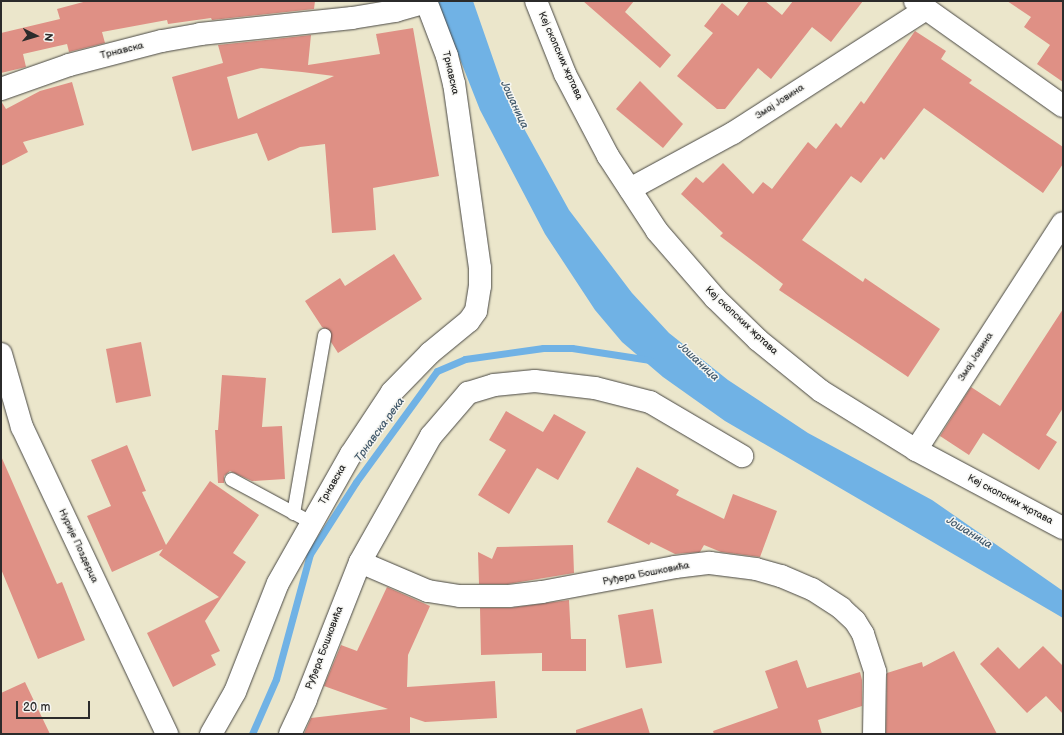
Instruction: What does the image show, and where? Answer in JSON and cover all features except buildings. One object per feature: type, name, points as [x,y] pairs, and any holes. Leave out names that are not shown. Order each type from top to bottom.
[{"type":"street","name":"Трнавска","points":[[1,89],[69,65],[162,41],[200,34],[352,18],[395,11],[427,1],[447,56],[454,84],[480,268],[480,286],[476,311],[469,321],[430,353],[392,392],[351,454],[302,517],[235,692],[211,734]]},
{"type":"street","name":"Кеј скопских жртава","points":[[536,1],[565,74],[608,156],[657,231],[681,261],[758,340],[821,391],[916,450],[1063,528]]},
{"type":"street","name":"Змај Јовина","points":[[630,189],[733,133],[920,5],[1063,106]]},
{"type":"street","name":"Змај Јовина","points":[[916,450],[1063,223]]},
{"type":"street","name":"Нурије Поздерца","points":[[1,354],[22,427],[167,734]]},
{"type":"street","name":"Руђера Бошковића","points":[[290,734],[306,699],[360,562],[431,436],[468,393],[494,385],[535,381],[595,388],[650,402],[742,456]]},
{"type":"street","name":"Руђера Бошковића","points":[[360,562],[428,592],[460,596],[542,592],[675,567],[710,563],[756,569],[781,576],[812,589],[841,608],[855,621],[863,634],[875,672],[874,734]]},
{"type":"lane","name":"Трнавска","points":[[302,517],[324,335]]},
{"type":"lane","points":[[231,478],[302,517]]},
{"type":"water","name":"Јошаница","points":[[437,1],[473,1],[506,96],[569,210],[632,293],[669,333],[728,380],[808,433],[932,500],[1063,591],[1063,618],[725,421],[663,377],[622,342],[595,310],[545,234],[480,110]]},
{"type":"waterway","name":"Трнавска река","points":[[252,734],[276,679],[310,554],[356,482],[437,371],[465,359],[543,348],[572,348],[650,360]]}]
